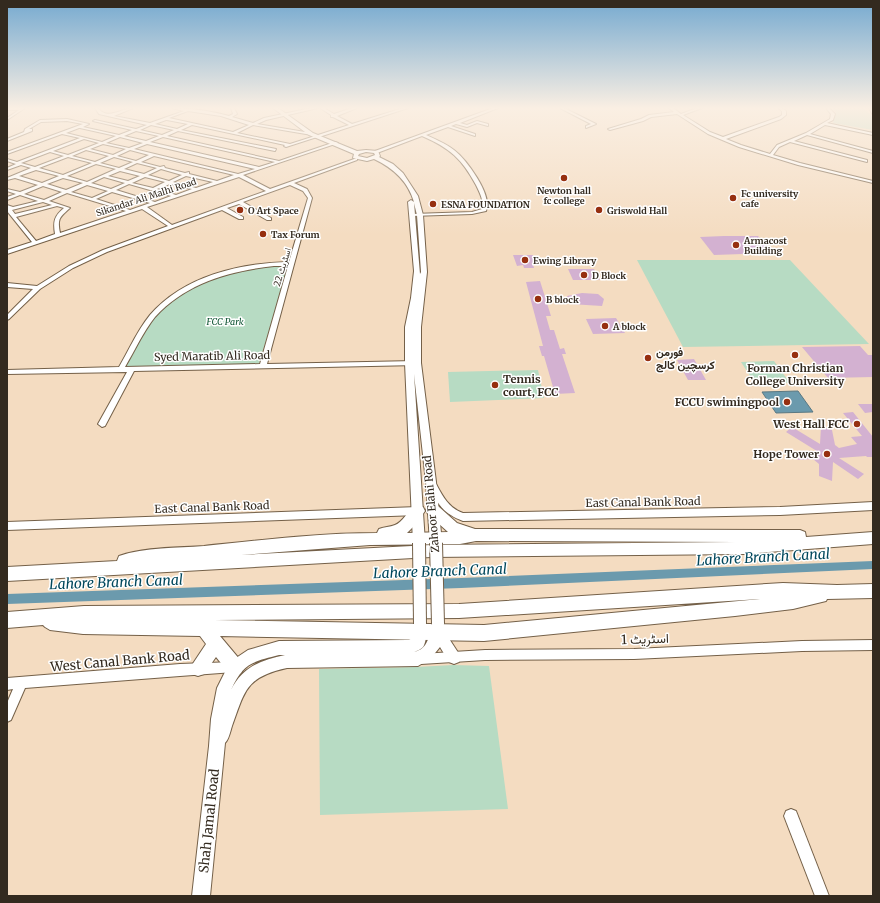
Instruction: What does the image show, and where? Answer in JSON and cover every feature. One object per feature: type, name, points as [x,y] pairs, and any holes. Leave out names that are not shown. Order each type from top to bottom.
[{"type":"highway","points":[[433,510],[453,528],[476,535]]},
{"type":"highway","points":[[370,539],[379,534],[400,531],[418,512]]},
{"type":"highway","points":[[55,572],[148,557],[370,539],[435,541],[476,535],[607,534],[873,537]]},
{"type":"highway","points":[[7,574],[431,551],[744,548],[873,537]]},
{"type":"highway","points":[[7,620],[84,614],[459,611],[784,590],[837,592],[873,591]]},
{"type":"highway","points":[[30,619],[83,626],[204,629],[438,628],[484,633],[735,609],[793,602],[837,592]]},
{"type":"highway","points":[[204,629],[235,667]]},
{"type":"highway","points":[[198,668],[216,643]]},
{"type":"main road","points":[[349,150],[357,154],[374,156]]},
{"type":"main road","points":[[357,154],[374,156]]},
{"type":"main road","name":"Zahoor Elahi Road","points":[[374,156],[399,180],[417,215],[417,271],[415,298],[409,327],[431,482],[438,628],[436,642],[430,651],[418,659]]},
{"type":"main road","name":"Zahoor Elahi Road","points":[[413,363],[419,541],[420,628]]},
{"type":"main road","points":[[217,746],[218,719],[221,700],[228,678],[235,667],[245,659],[253,655],[280,648],[411,647],[418,642],[420,628]]},
{"type":"main road","points":[[438,628],[454,657]]},
{"type":"main road","points":[[217,746],[233,697],[251,674],[266,665],[287,662],[418,659]]},
{"type":"main road","name":"Shah Jamal Road","points":[[201,896],[217,746]]},
{"type":"street","points":[[7,179],[83,150]]},
{"type":"street","points":[[91,150],[217,182]]},
{"type":"street","points":[[7,199],[127,150]]},
{"type":"street","points":[[134,150],[238,175],[270,191]]},
{"type":"street","points":[[34,243],[7,208],[44,201],[164,150]]},
{"type":"street","points":[[179,150],[258,168]]},
{"type":"street","points":[[91,200],[200,150]]},
{"type":"street","points":[[226,150],[278,162]]},
{"type":"street","points":[[254,156],[275,150]]},
{"type":"street","name":"Sikandar Ali Malhi Road","points":[[7,252],[313,150]]},
{"type":"street","points":[[374,156],[388,150]]},
{"type":"street","points":[[417,215],[472,213],[484,210],[484,198],[471,171],[462,157],[452,150]]},
{"type":"street","points":[[756,150],[799,164],[873,182]]},
{"type":"street","points":[[771,155],[775,150]]},
{"type":"street","points":[[827,150],[866,160]]},
{"type":"street","points":[[7,169],[50,151],[196,189]]},
{"type":"street","points":[[196,169],[234,152]]},
{"type":"street","points":[[7,318],[38,288],[71,267],[105,251],[270,191],[357,154]]},
{"type":"street","points":[[7,160],[155,203]]},
{"type":"street","points":[[153,190],[191,172]]},
{"type":"street","points":[[7,174],[130,211]]},
{"type":"street","points":[[104,176],[176,196]]},
{"type":"street","name":"اسٹریٹ 22","points":[[263,366],[310,198],[306,190],[290,183]]},
{"type":"street","points":[[7,190],[68,208],[58,214],[56,219],[58,235]]},
{"type":"street","points":[[239,202],[269,219]]},
{"type":"street","points":[[13,216],[57,204]]},
{"type":"street","points":[[143,207],[172,227]]},
{"type":"street","points":[[224,208],[241,218]]},
{"type":"street","points":[[121,370],[152,317],[180,294],[196,285],[231,271],[259,265],[292,264]]},
{"type":"street","points":[[7,286],[38,288]]},
{"type":"street","name":"Syed Maratib Ali Road","points":[[7,372],[413,363]]},
{"type":"street","points":[[102,424],[132,369]]},
{"type":"street","name":"East Canal Bank Road","points":[[431,482],[445,507],[456,515],[463,517],[780,511],[873,506]]},
{"type":"street","name":"East Canal Bank Road","points":[[7,526],[418,512]]},
{"type":"street","name":"اسٹریٹ 1","points":[[418,659],[485,655],[634,654],[802,646],[873,645]]},
{"type":"street","name":"West Canal Bank Road","points":[[7,684],[198,668],[235,667]]},
{"type":"street","points":[[7,716],[21,684]]},
{"type":"street","points":[[791,816],[822,896]]},
{"type":"green space","points":[[637,260],[790,260],[869,344],[683,347]]},
{"type":"green space","name":"FCC Park","points":[[273,266],[288,266],[259,364],[126,367],[151,320],[168,303],[181,294],[195,286],[225,275]]},
{"type":"green space","points":[[774,361],[790,383],[754,382],[741,362]]},
{"type":"green space","name":"Tennis court, FCC","points":[[538,370],[544,398],[450,402],[448,372]]},
{"type":"green space","points":[[453,665],[489,666],[508,809],[320,815],[319,669]]},
{"type":"water","name":"FCCU swimingpool","points":[[798,391],[813,412],[776,413],[762,392]]},
{"type":"building","name":"Armacost Building","points":[[758,236],[775,253],[714,255],[700,237]]},
{"type":"building","name":"Ewing Library","points":[[513,255],[533,255],[537,265],[533,265],[534,268],[524,268],[523,265],[517,266]]},
{"type":"building","name":"D Block","points":[[568,269],[594,269],[600,280],[573,280]]},
{"type":"building","points":[[540,281],[551,316],[546,316],[550,330],[554,330],[560,349],[564,348],[566,354],[562,354],[575,393],[555,394],[544,356],[542,356],[539,346],[543,346],[526,282]]},
{"type":"building","points":[[582,293],[598,294],[604,299],[602,306],[570,304],[567,296]]},
{"type":"building","name":"A block","points":[[616,318],[625,333],[593,334],[586,319]]},
{"type":"building","points":[[860,346],[868,355],[873,355],[873,377],[828,378],[802,347]]},
{"type":"building","points":[[694,359],[706,380],[688,380],[677,360]]},
{"type":"building","name":"West Hall FCC","points":[[858,404],[873,404],[873,412],[865,413]]},
{"type":"building","name":"Hope Tower","points":[[853,412],[873,437],[873,457],[866,456],[839,458],[864,474],[858,479],[833,462],[832,481],[819,476],[819,464],[813,459],[798,460],[794,452],[820,453],[786,432],[792,427],[820,444],[821,426],[832,430],[835,445],[839,448],[857,444],[851,437],[862,436],[843,413]]},
{"type":"waterway","name":"Lahore Branch Canal","points":[[7,599],[461,583],[873,565]]},
{"type":"place","name":"Newton hall fc college","points":[[564,178]]},
{"type":"place","name":"Fc university cafe","points":[[733,198]]},
{"type":"place","name":"ESNA FOUNDATION","points":[[433,204]]},
{"type":"place","name":"O Art Space","points":[[240,210]]},
{"type":"place","name":"Griswold Hall","points":[[599,210]]},
{"type":"place","name":"Tax Forum","points":[[263,234]]},
{"type":"place","name":"Armacost Building","points":[[736,245]]},
{"type":"place","name":"Ewing Library","points":[[525,260]]},
{"type":"place","name":"D Block","points":[[584,275]]},
{"type":"place","name":"B block","points":[[538,299]]},
{"type":"place","name":"A block","points":[[605,326]]},
{"type":"place","name":"Forman Christian College University","points":[[795,355]]},
{"type":"place","name":"فورمن کرسچین کالج","points":[[648,358]]},
{"type":"place","name":"Tennis court, FCC","points":[[495,385]]},
{"type":"place","name":"FCCU swimingpool","points":[[787,402]]},
{"type":"place","name":"West Hall FCC","points":[[857,424]]},
{"type":"place","name":"Hope Tower","points":[[827,454]]}]
